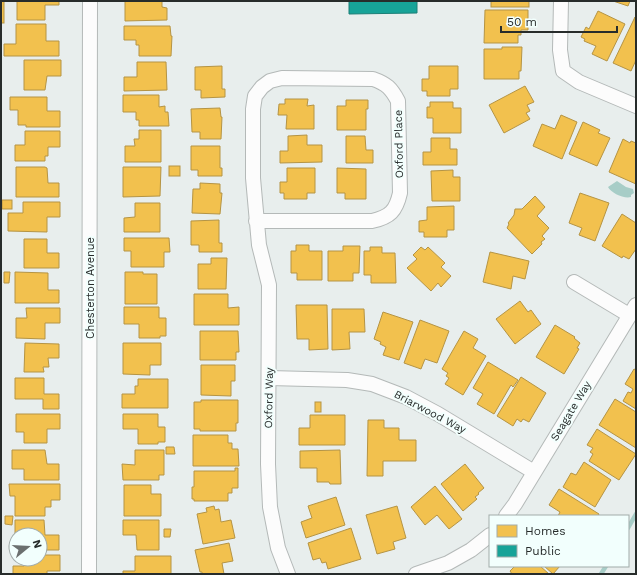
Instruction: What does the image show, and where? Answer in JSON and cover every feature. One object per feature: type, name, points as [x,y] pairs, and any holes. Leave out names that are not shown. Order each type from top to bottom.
[{"type":"street","name":"Chesterton Avenue","points":[[89,574],[90,1]]},
{"type":"street","points":[[561,1],[560,50],[563,71],[579,82],[636,106]]},
{"type":"street","name":"Oxford Place","points":[[282,78],[373,79],[383,82],[392,89],[398,101],[400,193],[397,204],[390,214],[382,219],[372,221],[256,221],[253,178],[252,109],[255,96],[262,87],[270,81],[282,78]]},
{"type":"street","name":"Oxford Way","points":[[256,221],[258,245],[268,285],[268,464],[270,507],[278,548],[288,574]]},
{"type":"street","points":[[574,282],[632,310]]},
{"type":"street","name":"Seagate Way","points":[[507,515],[515,504],[632,310]]},
{"type":"street","name":"Briarwood Way","points":[[269,378],[347,380],[372,384],[406,397],[438,414],[534,472]]},
{"type":"street","points":[[416,574],[448,563],[471,550],[489,536]]},
{"type":"shaded area","points":[[617,181],[626,187],[633,189],[634,193],[631,197],[621,196],[608,187]]},
{"type":"building: Homes","points":[[1,1],[4,1],[4,23],[1,23]]},
{"type":"building: Homes","points":[[17,1],[59,1],[59,5],[45,5],[45,20],[17,20]]},
{"type":"building: Homes","points":[[125,1],[162,1],[162,7],[167,8],[167,20],[125,21]]},
{"type":"building: Homes","points":[[491,1],[529,1],[529,7],[491,7]]},
{"type":"building: Homes","points":[[613,1],[630,1],[628,6]]},
{"type":"building: Homes","points":[[485,10],[528,10],[528,30],[521,30],[521,35],[518,35],[518,43],[484,43]]},
{"type":"building: Homes","points":[[598,11],[625,24],[607,61],[592,54],[596,46],[584,41],[585,39],[581,37],[586,27],[589,29]]},
{"type":"building: Homes","points":[[635,17],[636,60],[631,71],[613,63]]},
{"type":"building: Homes","points":[[16,24],[46,24],[46,41],[59,41],[59,56],[4,56],[4,44],[16,44]]},
{"type":"building: Homes","points":[[124,26],[170,26],[172,36],[171,56],[139,56],[139,45],[136,45],[136,40],[124,40]]},
{"type":"building: Homes","points":[[502,47],[522,47],[521,71],[519,71],[519,79],[484,79],[484,49],[502,49]]},
{"type":"building: Homes","points":[[24,60],[61,60],[61,76],[47,76],[45,90],[24,90]]},
{"type":"building: Homes","points":[[137,62],[166,62],[167,90],[124,91],[124,77],[137,77]]},
{"type":"building: Homes","points":[[222,66],[222,89],[225,89],[225,97],[201,98],[201,90],[195,90],[195,67]]},
{"type":"building: Homes","points":[[429,66],[458,66],[458,89],[450,89],[450,96],[427,96],[427,91],[422,91],[422,79],[429,79]]},
{"type":"building: Homes","points":[[525,86],[534,102],[527,105],[530,111],[526,113],[530,119],[504,133],[489,105]]},
{"type":"building: Homes","points":[[123,95],[159,95],[159,107],[165,106],[165,112],[168,112],[169,126],[139,126],[139,120],[136,120],[136,112],[123,112]]},
{"type":"building: Homes","points":[[10,97],[47,97],[47,111],[60,111],[60,127],[26,127],[26,125],[18,125],[18,110],[10,110]]},
{"type":"building: Homes","points":[[285,99],[308,99],[307,106],[314,105],[314,129],[286,129],[287,115],[278,115],[279,104],[285,104]]},
{"type":"building: Homes","points":[[346,100],[368,100],[368,109],[366,109],[366,130],[337,130],[337,106],[346,106]]},
{"type":"building: Homes","points":[[430,102],[453,102],[453,108],[461,108],[461,133],[433,133],[433,118],[427,118],[427,107],[430,107]]},
{"type":"building: Homes","points":[[220,108],[222,117],[221,139],[200,139],[200,132],[192,132],[191,109]]},
{"type":"building: Homes","points":[[561,115],[577,122],[562,159],[533,146],[542,124],[555,129]]},
{"type":"building: Homes","points":[[583,122],[600,130],[598,133],[610,138],[597,166],[569,154]]},
{"type":"building: Homes","points":[[139,130],[161,130],[161,162],[125,162],[125,146],[135,146],[134,139],[139,139]]},
{"type":"building: Homes","points":[[25,131],[60,131],[60,147],[48,147],[48,156],[45,156],[45,161],[15,161],[15,145],[25,145]]},
{"type":"building: Homes","points":[[307,135],[307,145],[322,145],[322,162],[280,163],[280,151],[288,151],[288,136]]},
{"type":"building: Homes","points":[[346,136],[365,136],[366,150],[373,150],[373,163],[346,163]]},
{"type":"building: Homes","points":[[431,138],[450,138],[450,149],[457,149],[457,165],[423,165],[423,152],[431,152]]},
{"type":"building: Homes","points":[[623,139],[630,143],[631,141],[636,143],[636,184],[609,172]]},
{"type":"building: Homes","points":[[191,146],[220,146],[220,168],[222,168],[222,176],[198,176],[198,170],[191,170]]},
{"type":"building: Homes","points":[[169,166],[180,166],[180,176],[169,176]]},
{"type":"building: Homes","points":[[16,167],[47,168],[48,183],[59,183],[59,197],[16,197]]},
{"type":"building: Homes","points":[[123,167],[161,167],[160,196],[123,197]]},
{"type":"building: Homes","points":[[287,168],[315,168],[315,193],[307,193],[307,199],[284,199],[284,193],[280,193],[280,182],[287,182]]},
{"type":"building: Homes","points":[[337,168],[366,169],[366,199],[345,199],[345,193],[337,193]]},
{"type":"building: Homes","points":[[453,170],[453,177],[460,177],[460,201],[432,201],[431,171]]},
{"type":"building: Homes","points":[[200,183],[220,184],[220,193],[222,193],[220,214],[192,213],[193,189],[200,189]]},
{"type":"building: Homes","points":[[580,193],[609,203],[595,241],[579,235],[582,228],[569,223]]},
{"type":"building: Homes","points":[[535,196],[545,207],[537,216],[549,228],[542,236],[545,239],[541,242],[542,244],[532,254],[507,228],[508,223],[514,215],[515,209],[522,209]]},
{"type":"building: Homes","points":[[2,200],[12,200],[12,209],[2,209]]},
{"type":"building: Homes","points":[[23,202],[60,202],[60,217],[47,217],[47,232],[8,231],[8,213],[23,213]]},
{"type":"building: Homes","points":[[135,203],[160,203],[160,232],[124,232],[124,218],[135,217]]},
{"type":"building: Homes","points":[[454,206],[454,230],[447,230],[447,237],[424,237],[424,232],[419,232],[419,221],[427,220],[427,207]]},
{"type":"building: Homes","points":[[622,214],[636,223],[636,249],[629,259],[623,256],[622,258],[602,246]]},
{"type":"building: Homes","points":[[219,220],[219,243],[222,243],[222,252],[199,252],[199,245],[191,245],[191,221]]},
{"type":"building: Homes","points":[[124,238],[169,238],[170,252],[164,252],[164,267],[131,267],[131,251],[124,251]]},
{"type":"building: Homes","points":[[24,239],[47,239],[47,253],[59,253],[59,268],[24,268]]},
{"type":"building: Homes","points":[[296,245],[309,245],[309,251],[322,251],[322,280],[297,280],[297,273],[291,273],[291,251],[296,251]]},
{"type":"building: Homes","points":[[343,246],[360,246],[359,273],[353,273],[353,281],[328,281],[328,251],[343,251]]},
{"type":"building: Homes","points":[[370,247],[382,247],[382,253],[395,253],[396,283],[371,283],[371,275],[364,275],[364,251],[370,251]]},
{"type":"building: Homes","points":[[421,247],[425,250],[428,247],[445,263],[441,267],[451,276],[441,287],[438,283],[431,291],[407,268],[417,259],[413,255]]},
{"type":"building: Homes","points":[[490,252],[529,261],[525,279],[513,276],[511,289],[483,282]]},
{"type":"building: Homes","points":[[211,258],[227,258],[226,289],[198,289],[198,264],[211,264]]},
{"type":"building: Homes","points":[[4,272],[10,272],[9,283],[4,283]]},
{"type":"building: Homes","points":[[15,272],[48,273],[48,290],[59,290],[59,303],[15,303]]},
{"type":"building: Homes","points":[[125,272],[157,274],[157,304],[125,304]]},
{"type":"building: Homes","points":[[194,294],[228,294],[228,308],[239,307],[239,325],[194,325]]},
{"type":"building: Homes","points":[[520,301],[528,312],[531,310],[541,324],[515,344],[496,319]]},
{"type":"building: Homes","points":[[296,305],[327,305],[328,349],[309,350],[309,339],[297,339]]},
{"type":"building: Homes","points":[[124,307],[159,307],[159,318],[166,318],[166,336],[160,336],[160,338],[139,338],[139,324],[124,324]]},
{"type":"building: Homes","points":[[26,308],[60,308],[60,323],[45,323],[45,339],[16,338],[16,318],[27,318]]},
{"type":"building: Homes","points":[[332,309],[364,309],[365,332],[349,332],[350,349],[332,350]]},
{"type":"building: Homes","points":[[383,312],[413,322],[399,360],[383,355],[386,347],[380,344],[381,342],[374,339]]},
{"type":"building: Homes","points":[[420,320],[449,331],[437,363],[425,359],[421,369],[404,363]]},
{"type":"building: Homes","points":[[555,325],[575,337],[574,338],[580,343],[577,348],[579,349],[564,374],[536,357]]},
{"type":"building: Homes","points":[[200,331],[238,331],[239,352],[236,352],[236,360],[200,360]]},
{"type":"building: Homes","points":[[464,331],[478,339],[473,348],[486,356],[463,395],[445,384],[449,378],[446,376],[448,373],[442,369]]},
{"type":"building: Homes","points":[[25,343],[59,344],[59,358],[48,358],[49,367],[43,367],[44,372],[24,372]]},
{"type":"building: Homes","points":[[123,343],[161,343],[161,365],[150,365],[150,375],[123,374]]},
{"type":"building: Homes","points":[[488,362],[518,380],[513,387],[511,385],[494,414],[477,404],[483,394],[473,388]]},
{"type":"building: Homes","points":[[201,365],[235,365],[235,381],[231,381],[231,396],[201,395]]},
{"type":"building: Homes","points":[[634,369],[636,370],[636,409],[623,401],[628,392],[631,393],[633,389],[625,384]]},
{"type":"building: Homes","points":[[521,377],[546,393],[529,422],[523,419],[521,422],[517,419],[513,426],[497,416]]},
{"type":"building: Homes","points":[[15,378],[44,378],[44,394],[59,394],[59,409],[43,409],[43,399],[15,399]]},
{"type":"building: Homes","points":[[138,379],[168,379],[168,408],[122,408],[122,394],[135,394],[135,386],[138,386]]},
{"type":"building: Homes","points":[[615,399],[636,412],[636,448],[599,425]]},
{"type":"building: Homes","points":[[201,400],[238,400],[238,423],[236,423],[236,431],[200,431],[200,429],[194,429],[194,402],[201,402]]},
{"type":"building: Homes","points":[[315,402],[321,402],[321,412],[315,412]]},
{"type":"building: Homes","points":[[16,414],[60,414],[60,429],[47,429],[47,443],[24,443],[24,432],[16,432]]},
{"type":"building: Homes","points":[[123,414],[158,414],[158,427],[165,427],[165,442],[158,442],[158,444],[138,444],[138,429],[123,429]]},
{"type":"building: Homes","points":[[310,415],[345,415],[345,445],[299,445],[299,428],[310,428]]},
{"type":"building: Homes","points":[[368,420],[384,420],[384,428],[399,428],[399,440],[416,440],[416,461],[383,461],[383,476],[367,476]]},
{"type":"building: Homes","points":[[597,429],[636,454],[619,480],[589,461],[593,454],[590,452],[593,448],[587,445]]},
{"type":"building: Homes","points":[[193,435],[228,435],[228,443],[232,443],[232,449],[238,449],[239,466],[193,466]]},
{"type":"building: Homes","points":[[166,447],[174,447],[175,454],[166,454]]},
{"type":"building: Homes","points":[[12,450],[45,450],[47,464],[59,464],[59,480],[24,480],[24,469],[12,469]]},
{"type":"building: Homes","points":[[135,450],[164,450],[164,475],[159,475],[159,480],[123,480],[122,464],[135,465]]},
{"type":"building: Homes","points":[[340,450],[341,484],[317,482],[317,468],[300,468],[300,451]]},
{"type":"building: Homes","points":[[584,462],[611,480],[595,507],[563,487],[571,473],[576,475]]},
{"type":"building: Homes","points":[[465,464],[484,488],[475,497],[477,499],[463,511],[441,484]]},
{"type":"building: Homes","points":[[235,468],[238,468],[238,488],[232,488],[232,493],[228,493],[228,501],[194,501],[194,499],[192,499],[194,471],[235,471]]},
{"type":"building: Homes","points":[[9,484],[60,484],[60,500],[51,500],[51,507],[45,507],[45,516],[15,516],[15,496],[10,496]]},
{"type":"building: Homes","points":[[124,485],[151,485],[151,494],[161,494],[161,516],[124,516]]},
{"type":"building: Homes","points":[[435,486],[462,519],[449,529],[437,515],[425,525],[411,507]]},
{"type":"building: Homes","points":[[559,489],[599,514],[558,515],[560,512],[549,505]]},
{"type":"building: Homes","points":[[336,497],[345,525],[306,538],[301,522],[312,518],[308,506]]},
{"type":"building: Homes","points":[[214,506],[215,510],[219,509],[221,522],[231,520],[235,538],[203,544],[197,514],[207,512],[206,508]]},
{"type":"building: Homes","points":[[397,506],[406,538],[393,542],[395,549],[377,554],[366,515]]},
{"type":"building: Homes","points":[[5,516],[13,516],[12,525],[5,524]]},
{"type":"building: Homes","points":[[15,520],[44,520],[44,527],[15,527]]},
{"type":"building: Homes","points":[[123,520],[159,520],[159,550],[137,550],[136,535],[123,535]]},
{"type":"building: Homes","points":[[351,528],[361,559],[328,569],[326,562],[322,563],[320,558],[313,560],[308,543]]},
{"type":"building: Homes","points":[[164,529],[171,529],[170,537],[164,537]]},
{"type":"building: Homes","points":[[48,535],[59,535],[59,550],[48,550]]},
{"type":"building: Homes","points":[[229,543],[233,561],[222,563],[224,574],[202,574],[202,572],[200,572],[195,550]]},
{"type":"building: Homes","points":[[48,555],[60,555],[60,571],[47,571],[47,574],[13,574],[13,567],[48,567]]},
{"type":"building: Homes","points":[[135,556],[171,556],[171,574],[123,574],[123,571],[135,571]]},
{"type":"building: Homes","points":[[514,567],[541,567],[549,574],[512,574],[510,571]]},
{"type":"building: Homes","points":[[545,567],[559,567],[553,574]]},
{"type":"building: Public","points":[[349,1],[417,1],[417,13],[349,14]]},
{"type":"waterway","points":[[629,526],[636,514]]},
{"type":"waterway","points":[[601,574],[605,567]]}]
